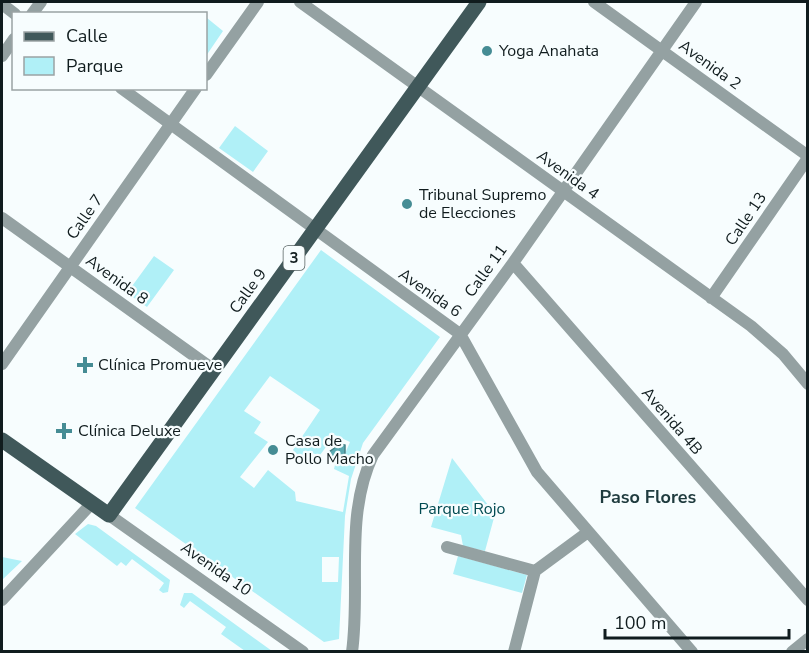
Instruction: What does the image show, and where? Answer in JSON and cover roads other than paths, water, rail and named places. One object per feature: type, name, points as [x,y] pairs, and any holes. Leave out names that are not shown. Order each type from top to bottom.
[{"type":"main road","name":"Calle 9","points":[[109,515],[479,2]]},
{"type":"main road","points":[[2,440],[109,515]]},
{"type":"street","points":[[207,74],[258,2]]},
{"type":"street","name":"Avenida 4","points":[[300,2],[773,344],[807,384]]},
{"type":"street","name":"Avenida 2","points":[[594,2],[807,157]]},
{"type":"street","name":"Calle 11","points":[[352,651],[358,508],[366,470],[379,445],[513,263],[696,2]]},
{"type":"street","points":[[2,56],[12,42]]},
{"type":"street","name":"Avenida 6","points":[[124,90],[460,334],[532,464],[681,646],[692,651]]},
{"type":"street","name":"Calle 7","points":[[2,364],[195,90]]},
{"type":"street","name":"Calle 13","points":[[711,298],[807,157]]},
{"type":"street","name":"Avenida 8","points":[[2,218],[214,370]]},
{"type":"street","name":"Avenida 4B","points":[[513,263],[807,600]]},
{"type":"street","points":[[2,600],[92,503]]},
{"type":"street","name":"Avenida 10","points":[[109,515],[303,651]]},
{"type":"street","points":[[514,651],[535,571],[588,532]]},
{"type":"street","points":[[447,547],[535,571]]},
{"type":"street","points":[[792,651],[807,639]]},
{"type":"place","name":"Yoga Anahata","points":[[487,51]]},
{"type":"place","name":"Tribunal Supremo de Elecciones","points":[[407,204]]},
{"type":"place","name":"Clínica Promueve","points":[[85,365]]},
{"type":"place","name":"Clínica Deluxe","points":[[64,431]]},
{"type":"place","name":"Casa de Pollo Macho","points":[[273,450]]},
{"type":"district","name":"Paso Flores","points":[[648,497]]},
{"type":"park label","name":"Parque Rojo","points":[[462,509]]}]
